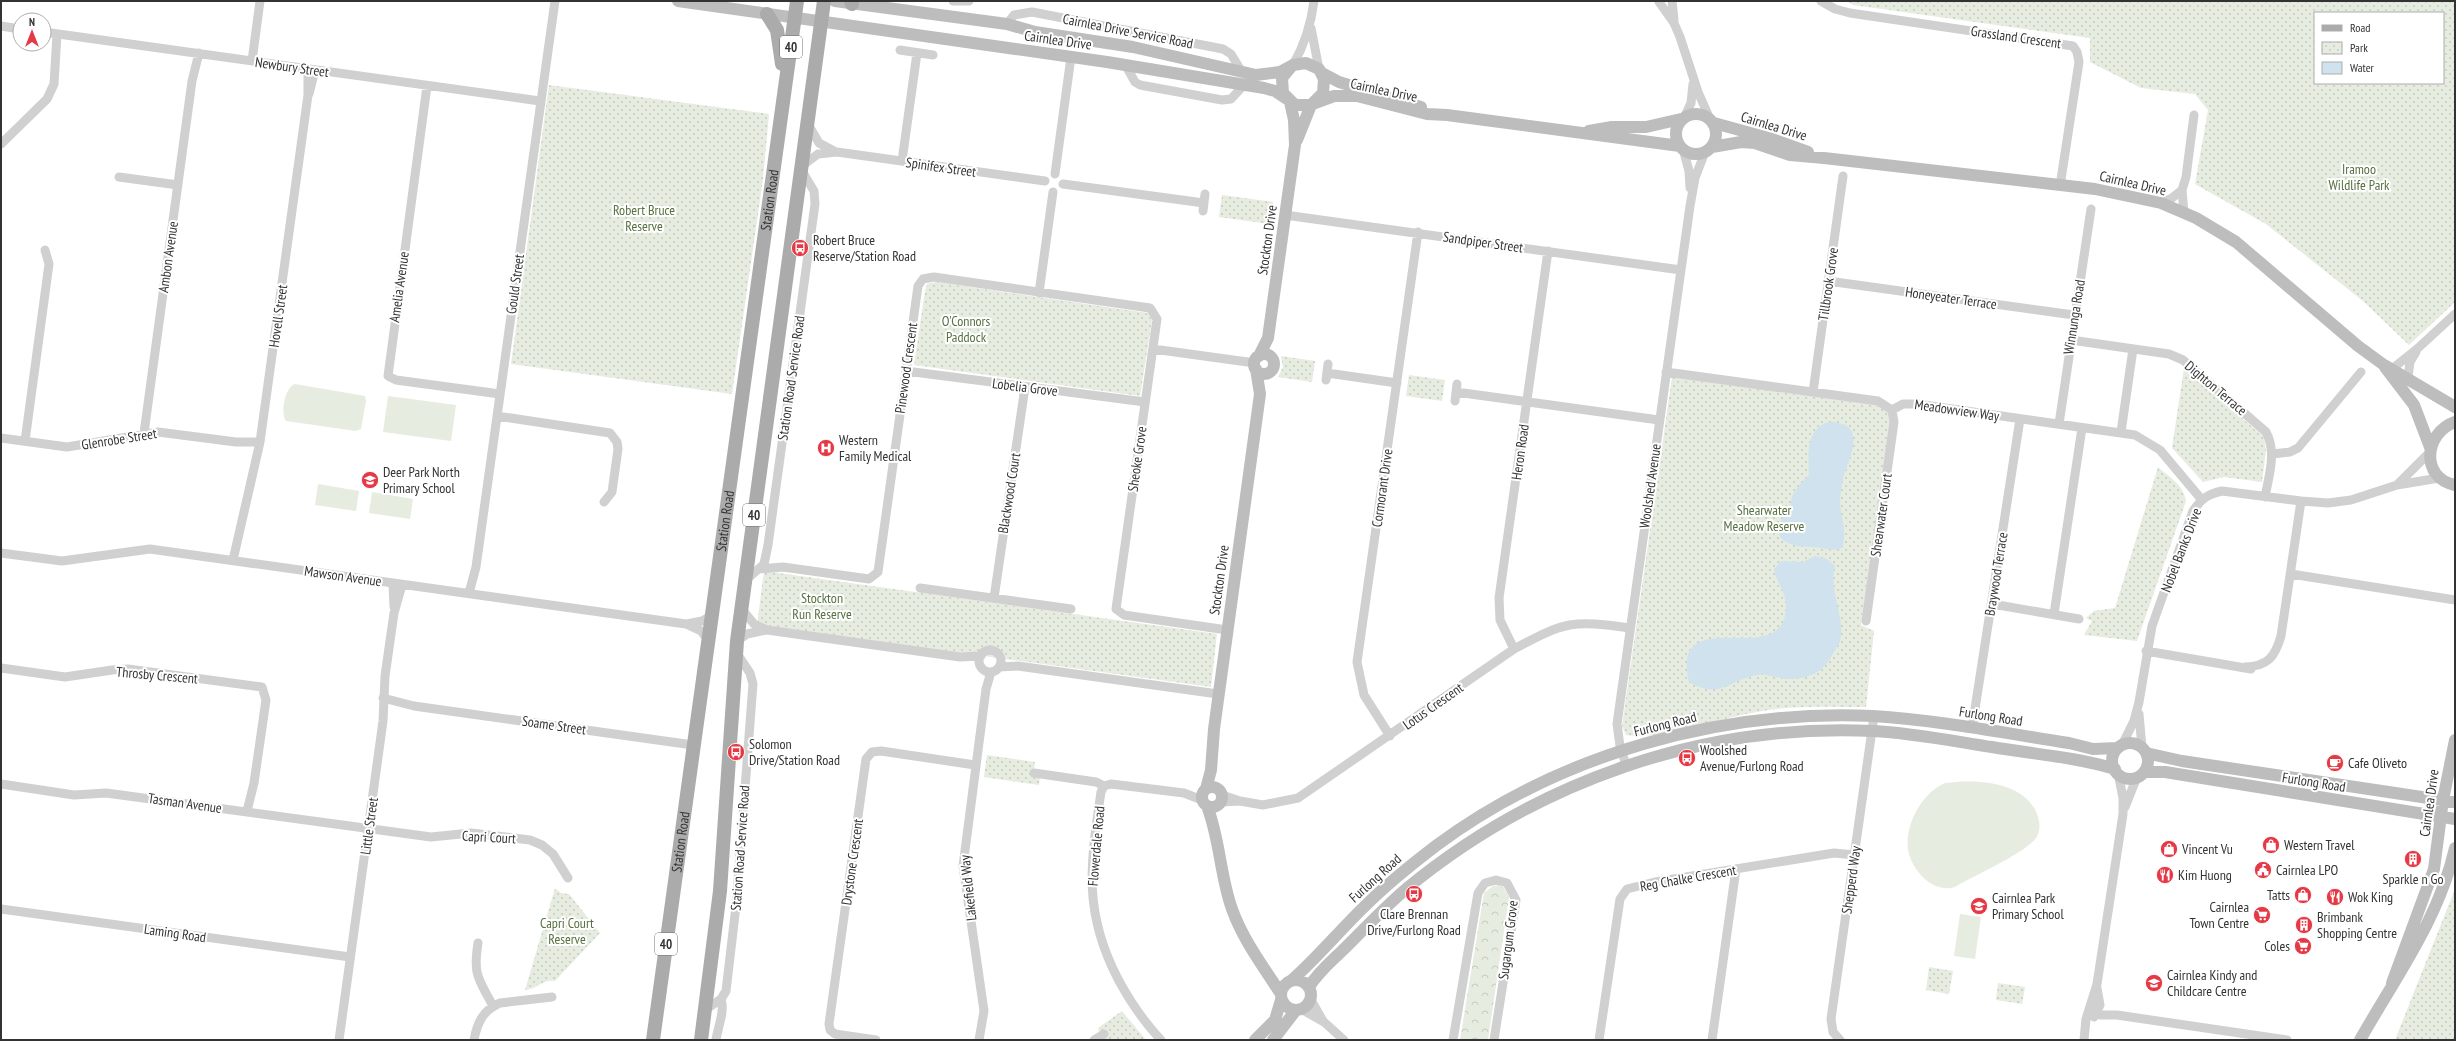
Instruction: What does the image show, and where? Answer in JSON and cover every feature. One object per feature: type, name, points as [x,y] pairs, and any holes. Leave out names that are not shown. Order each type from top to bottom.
[{"type":"main road","name":"Station Road","points":[[653,1040],[797,1]]},
{"type":"main road","name":"Station Road","points":[[701,1040],[720,891],[741,608],[824,1]]},
{"type":"main road","points":[[767,14],[779,37],[784,92]]},
{"type":"street","points":[[252,61],[260,1]]},
{"type":"street","name":"Gould Street","points":[[473,594],[555,1]]},
{"type":"street","name":"Cairnlea Drive","points":[[678,1],[1071,57],[1270,89],[1288,101]]},
{"type":"street","name":"Cairnlea Drive","points":[[835,1],[1007,24],[1035,32],[1133,47],[1256,75],[1270,74],[1292,66]]},
{"type":"street","points":[[953,1],[969,1]]},
{"type":"street","points":[[1310,27],[1325,86],[1320,99],[1313,104],[1300,106],[1288,101],[1281,86],[1285,72],[1292,66],[1302,50],[1310,27],[1314,1]]},
{"type":"street","points":[[1661,1],[1674,23],[1688,56],[1693,74],[1717,135],[1708,150],[1693,154],[1682,148],[1676,136],[1691,102],[1693,74]]},
{"type":"street","points":[[1672,1],[1674,23]]},
{"type":"street","name":"Grassland Crescent","points":[[1821,1],[1835,9],[1850,13],[2073,46],[2077,52],[2079,62],[2060,186]]},
{"type":"street","name":"Cairnlea Drive Service Road","points":[[1007,24],[1014,15],[1032,12],[1223,49],[1231,54],[1242,72]]},
{"type":"street","points":[[1,26],[12,28]]},
{"type":"street","name":"Newbury Street","points":[[52,34],[540,101]]},
{"type":"street","points":[[1,144],[48,99],[54,84],[60,35]]},
{"type":"street","points":[[1056,174],[1071,57],[1076,38]]},
{"type":"street","points":[[900,50],[933,55]]},
{"type":"street","points":[[902,161],[917,52]]},
{"type":"street","name":"Ambon Avenue","points":[[144,433],[196,53]]},
{"type":"street","points":[[1292,66],[1306,63],[1320,71]]},
{"type":"street","points":[[1126,66],[1135,82],[1140,85],[1222,100],[1231,100],[1244,85]]},
{"type":"street","name":"Hovell Street","points":[[237,561],[244,506],[260,446],[312,70]]},
{"type":"street","name":"Cairnlea Drive","points":[[1320,71],[1339,82],[1447,115]]},
{"type":"street","name":"Amelia Avenue","points":[[428,86],[388,376],[396,380],[500,394]]},
{"type":"street","name":"Cairnlea Drive","points":[[1313,104],[1334,96],[1357,96],[1420,113],[1447,115],[1682,148]]},
{"type":"street","name":"Stockton Drive","points":[[1281,997],[1264,967],[1243,936],[1232,908],[1215,826],[1211,770],[1218,694],[1260,394],[1256,363],[1268,338],[1295,145],[1294,120],[1288,101]]},
{"type":"street","name":"Stockton Drive","points":[[1295,145],[1313,104]]},
{"type":"street","points":[[1683,118],[1698,113],[1712,121]]},
{"type":"street","points":[[2184,213],[2182,190],[2186,177],[2194,115]]},
{"type":"street","name":"Cairnlea Drive","points":[[1578,133],[1612,127],[1646,127],[1683,118]]},
{"type":"street","name":"Cairnlea Drive","points":[[1712,121],[1772,139],[1824,158]]},
{"type":"street","name":"Spinifex Street","points":[[808,124],[819,143],[837,152]]},
{"type":"street","name":"Cairnlea Drive","points":[[1708,150],[1741,142],[1755,142],[1790,155],[2095,189],[2161,204],[2184,213],[2236,242],[2358,346],[2388,367],[2408,377],[2455,407]]},
{"type":"street","name":"Woolshed Avenue","points":[[1682,148],[1690,181],[1690,206]]},
{"type":"street","name":"Woolshed Avenue","points":[[1626,765],[1621,751],[1617,724],[1690,206],[1696,178],[1708,150]]},
{"type":"street","name":"Spinifex Street","points":[[802,168],[818,154],[837,152],[1045,181]]},
{"type":"street","name":"Station Road Service Road","points":[[745,581],[759,569],[767,552],[815,204],[814,190],[802,168]]},
{"type":"street","points":[[1053,192],[1048,189],[1045,181],[1048,176],[1056,174]]},
{"type":"street","points":[[1056,174],[1060,176],[1063,184]]},
{"type":"street","name":"Tillbrook Grove","points":[[1813,392],[1843,176]]},
{"type":"street","points":[[119,177],[178,185]]},
{"type":"street","points":[[1053,192],[1060,189],[1063,184]]},
{"type":"street","points":[[1063,184],[1204,203]]},
{"type":"street","points":[[2161,204],[2182,190]]},
{"type":"street","points":[[1038,293],[1053,192]]},
{"type":"street","name":"Winnunga Road","points":[[2059,424],[2074,315],[2091,209]]},
{"type":"street","name":"Sandpiper Street","points":[[1285,215],[1418,232],[1681,270]]},
{"type":"street","name":"Cormorant Drive","points":[[1390,736],[1364,695],[1358,673],[1358,662],[1418,232]]},
{"type":"street","points":[[25,441],[49,264],[45,250]]},
{"type":"street","name":"Heron Road","points":[[1514,649],[1500,620],[1499,598],[1528,402],[1548,251]]},
{"type":"street","name":"Pinewood Crescent","points":[[759,569],[783,568],[869,579],[878,572],[918,286],[923,279],[934,277],[1038,293]]},
{"type":"street","name":"Honeyeater Terrace","points":[[1828,281],[2074,315]]},
{"type":"street","name":"Sheoke Grove","points":[[1038,293],[1150,308],[1157,319],[1116,609],[1124,615],[1227,630]]},
{"type":"street","points":[[2388,367],[2417,349],[2455,314]]},
{"type":"street","name":"Stockton Drive","points":[[1268,338],[1272,358]]},
{"type":"street","name":"Dighton Terrace","points":[[2071,340],[2169,354],[2183,360],[2266,432],[2271,440],[2272,454],[2265,497]]},
{"type":"street","points":[[1153,349],[1256,363],[1266,354],[1272,358],[1274,365],[1270,372],[1261,373],[1256,363]]},
{"type":"street","points":[[2121,432],[2133,349]]},
{"type":"street","points":[[2408,377],[2410,362],[2417,349]]},
{"type":"street","name":"Cairnlea Drive","points":[[2388,367],[2414,405],[2430,450],[2432,468],[2447,482]]},
{"type":"street","name":"Lobelia Grove","points":[[906,371],[1145,402]]},
{"type":"street","name":"Stockton Drive","points":[[1260,394],[1270,372]]},
{"type":"street","points":[[1327,372],[1397,383]]},
{"type":"street","points":[[1666,372],[1878,401],[1892,410]]},
{"type":"street","points":[[2272,454],[2290,452],[2298,448],[2361,372]]},
{"type":"street","name":"Blackwood Court","points":[[994,598],[1025,387]]},
{"type":"street","points":[[1456,392],[1659,420]]},
{"type":"street","name":"Meadowview Way","points":[[1892,410],[1903,404],[1917,404],[2135,435],[2160,450],[2202,500]]},
{"type":"street","name":"Shearwater Court","points":[[1866,621],[1894,422],[1892,410]]},
{"type":"street","points":[[497,416],[610,433],[617,442],[618,449],[612,492],[604,502]]},
{"type":"street","name":"Braywood Terrace","points":[[1972,728],[2020,419]]},
{"type":"street","points":[[2430,450],[2443,429],[2455,422]]},
{"type":"street","points":[[2054,614],[2082,428]]},
{"type":"street","name":"Glenrobe Street","points":[[1,438],[67,447],[144,433],[158,432],[260,446]]},
{"type":"street","name":"Nobel Banks Drive","points":[[2397,485],[2430,450]]},
{"type":"street","points":[[2447,482],[2455,493]]},
{"type":"street","name":"Nobel Banks Drive","points":[[2144,751],[2138,723],[2139,702],[2146,651],[2152,626],[2193,511],[2202,500],[2210,494],[2222,491],[2301,502],[2351,500],[2397,485],[2447,482]]},
{"type":"street","points":[[2146,651],[2245,667],[2257,667],[2272,658],[2281,636],[2301,502]]},
{"type":"street","name":"Mawson Avenue","points":[[1,553],[62,561],[150,549],[686,624],[700,622],[712,615]]},
{"type":"street","points":[[767,552],[769,559],[783,568]]},
{"type":"street","points":[[2291,574],[2455,600]]},
{"type":"street","name":"Little Street","points":[[339,1040],[383,721],[383,702],[398,584]]},
{"type":"street","points":[[920,588],[1072,609]]},
{"type":"street","points":[[1992,604],[2079,619]]},
{"type":"street","points":[[741,608],[754,624],[767,630],[960,657],[984,665],[1000,663],[1218,694]]},
{"type":"street","name":"Lotus Crescent","points":[[1212,797],[1263,805],[1298,798],[1390,736],[1514,649],[1549,630],[1572,623],[1589,622],[1630,628]]},
{"type":"street","name":"Mawson Avenue","points":[[686,624],[700,631],[708,640]]},
{"type":"street","points":[[737,647],[746,634],[767,630]]},
{"type":"street","name":"Station Road Service Road","points":[[716,1040],[719,1022],[724,1009],[721,999],[727,983],[736,906],[753,684],[750,673],[737,647]]},
{"type":"street","points":[[984,665],[985,652],[992,651],[997,653],[1000,663]]},
{"type":"street","name":"Lakefield Way","points":[[979,1040],[984,1011],[963,866],[986,689],[984,665]]},
{"type":"street","name":"Throsby Crescent","points":[[1,668],[65,677],[128,669],[256,686],[264,689]]},
{"type":"street","points":[[250,812],[266,700],[264,689],[272,683]]},
{"type":"street","name":"Soame Street","points":[[383,702],[694,745]]},
{"type":"street","name":"Nobel Banks Drive","points":[[2120,747],[2134,721],[2139,702]]},
{"type":"street","name":"Furlong Road","points":[[1290,981],[1366,904],[1439,844],[1483,815],[1546,782],[1621,751],[1719,726],[1810,716],[1874,716],[1972,728],[2093,749],[2120,747]]},
{"type":"street","name":"Shepperd Way","points":[[1840,1040],[1831,1036],[1831,1020],[1874,716]]},
{"type":"street","name":"Furlong Road","points":[[1309,987],[1326,964],[1394,899],[1447,857],[1526,808],[1601,774],[1626,765],[1737,738],[1790,733],[1873,731],[1916,735],[2086,762],[2116,771]]},
{"type":"street","name":"Cairnlea Drive","points":[[2392,983],[2434,869],[2443,800],[2455,740]]},
{"type":"street","points":[[2085,1036],[2095,1010],[2097,984],[2123,814],[2122,798],[2113,758],[2120,747],[2133,743],[2144,751],[2148,763],[2140,774],[2123,814]]},
{"type":"street","name":"Drystone Crescent","points":[[876,1040],[838,1035],[830,1030],[829,1024],[866,759],[872,752],[881,751],[975,765]]},
{"type":"street","name":"Furlong Road","points":[[2144,751],[2182,761],[2455,802]]},
{"type":"street","points":[[2236,769],[2246,777],[2247,786]]},
{"type":"street","points":[[2116,771],[2127,778],[2140,774]]},
{"type":"street","name":"Furlong Road","points":[[2140,774],[2165,772],[2441,818],[2455,819]]},
{"type":"street","points":[[1034,773],[1096,782],[1104,786]]},
{"type":"street","name":"Tasman Avenue","points":[[1,784],[74,795],[106,793],[368,829]]},
{"type":"street","name":"Flowerdale Road","points":[[1162,1040],[1149,1027],[1127,997],[1105,955],[1096,925],[1092,896],[1092,861],[1101,792],[1104,786],[1111,784],[1212,797]]},
{"type":"street","name":"Capri Court","points":[[368,829],[438,838],[471,833],[530,840],[542,845],[553,854],[568,878]]},
{"type":"street","name":"Cairnlea Drive","points":[[2360,1040],[2392,983],[2418,943],[2446,882],[2455,848]]},
{"type":"street","name":"Reg Chalke Crescent","points":[[1599,1040],[1620,899],[1627,889],[1655,882],[1834,853],[1855,855]]},
{"type":"street","points":[[1712,1040],[1736,869]]},
{"type":"street","name":"Sugargum Grove","points":[[1453,1040],[1478,893],[1485,883],[1496,880],[1507,883],[1516,900],[1494,1040]]},
{"type":"street","name":"Laming Road","points":[[1,909],[350,957]]},
{"type":"street","points":[[478,943],[476,975],[493,1006]]},
{"type":"street","name":"Stockton Drive","points":[[1264,967],[1290,981]]},
{"type":"street","points":[[1255,1040],[1275,1020],[1281,997],[1290,981],[1302,981],[1309,987],[1311,1000],[1324,1022]]},
{"type":"street","points":[[474,1040],[478,1022],[493,1006],[500,1003],[552,997]]},
{"type":"street","points":[[1281,997],[1287,1007],[1299,1010],[1324,1022],[1344,1040]]},
{"type":"street","points":[[705,1010],[721,999]]},
{"type":"street","points":[[1273,1040],[1299,1010],[1311,1000]]},
{"type":"street","points":[[2095,1010],[2117,1015],[2287,1040]]},
{"type":"street","points":[[1094,1040],[1104,1034]]},
{"type":"green space","name":"Iramoo Wildlife Park","points":[[1847,1],[2455,1],[2455,302],[2409,345],[2363,301],[2266,224],[2195,184],[2208,110],[2195,94],[2141,88],[2090,62],[2090,38],[1853,5]]},
{"type":"green space","name":"Robert Bruce Reserve","points":[[549,85],[769,114],[763,179],[732,394],[511,364]]},
{"type":"green space","points":[[1222,195],[1273,202],[1270,224],[1219,217]]},
{"type":"green space","name":"O'Connors Paddock","points":[[936,282],[1148,313],[1152,320],[1140,396],[914,365],[925,291],[927,284]]},
{"type":"green space","points":[[1281,356],[1315,361],[1312,382],[1278,377],[1283,367]]},
{"type":"green space","points":[[2184,368],[2264,437],[2266,450],[2262,482],[2224,477],[2203,482],[2172,448]]},
{"type":"green space","points":[[1409,375],[1445,380],[1442,401],[1406,396]]},
{"type":"green space","name":"Shearwater Meadow Reserve","points":[[1672,377],[1877,405],[1888,411],[1891,421],[1861,625],[1874,631],[1866,707],[1784,708],[1742,715],[1657,735],[1626,735],[1622,726]]},
{"type":"green space","points":[[295,384],[365,396],[366,401],[361,429],[356,431],[286,421],[283,412],[284,401],[291,386]]},
{"type":"green space","points":[[388,396],[456,405],[451,441],[383,432]]},
{"type":"green space","points":[[2158,467],[2179,486],[2186,501],[2137,641],[2084,635],[2092,621],[2086,618],[2094,611],[2115,608]]},
{"type":"green space","points":[[318,484],[359,491],[356,511],[315,505]]},
{"type":"green space","points":[[372,492],[413,499],[410,519],[369,513]]},
{"type":"green space","name":"Stockton Run Reserve","points":[[764,571],[1217,634],[1211,687],[757,625]]},
{"type":"green space","points":[[987,755],[1035,762],[1033,776],[1040,777],[1039,785],[984,777]]},
{"type":"green space","points":[[1984,782],[2010,789],[2022,795],[2031,803],[2037,814],[2039,823],[2038,835],[2021,851],[1955,887],[1939,887],[1931,884],[1918,872],[1910,857],[1908,849],[1909,830],[1912,820],[1922,802],[1929,794],[1945,783]]},
{"type":"green space","points":[[1499,885],[1504,888],[1509,897],[1488,1040],[1460,1040],[1484,893],[1493,886]]},
{"type":"green space","name":"Capri Court Reserve","points":[[555,888],[561,893],[569,894],[600,933],[555,981],[547,981],[525,990]]},
{"type":"green space","points":[[2455,889],[2455,1040],[2395,1040]]},
{"type":"green space","points":[[1960,914],[1981,917],[1975,959],[1954,956]]},
{"type":"green space","points":[[1929,967],[1953,971],[1949,994],[1926,990]]},
{"type":"green space","points":[[1998,983],[2025,987],[2022,1004],[1996,1000]]},
{"type":"green space","points":[[1122,1011],[1146,1040],[1101,1040],[1098,1028]]},
{"type":"water","points":[[1829,422],[1840,423],[1848,427],[1852,432],[1854,439],[1851,455],[1843,478],[1840,499],[1844,541],[1842,548],[1838,549],[1794,545],[1783,540],[1780,536],[1780,523],[1790,511],[1791,499],[1802,482],[1809,475],[1808,459],[1812,436],[1821,425]]},
{"type":"water","points":[[1815,556],[1827,559],[1835,566],[1833,576],[1835,595],[1841,623],[1840,641],[1831,657],[1819,671],[1809,676],[1787,679],[1767,675],[1758,675],[1748,677],[1717,689],[1700,687],[1689,682],[1687,657],[1696,644],[1711,639],[1750,638],[1768,635],[1781,625],[1786,601],[1774,569],[1781,561],[1803,562]]},
{"type":"place","name":"Robert Bruce Reserve/Station Road","points":[[800,248]]},
{"type":"place","name":"Western Family Medical","points":[[826,448]]},
{"type":"place","name":"Deer Park North Primary School","points":[[370,480]]},
{"type":"place","name":"Solomon Drive/Station Road","points":[[736,752]]},
{"type":"place","name":"Woolshed Avenue/Furlong Road","points":[[1687,758]]},
{"type":"place","name":"Cafe Oliveto","points":[[2335,763]]},
{"type":"place","name":"Western Travel","points":[[2271,845]]},
{"type":"place","name":"Vincent Vu","points":[[2169,849]]},
{"type":"place","name":"Sparkle n Go","points":[[2413,859]]},
{"type":"place","name":"Cairnlea LPO","points":[[2263,870]]},
{"type":"place","name":"Kim Huong","points":[[2165,875]]},
{"type":"place","name":"Clare Brennan Drive/Furlong Road","points":[[1414,894]]},
{"type":"place","name":"Tatts","points":[[2303,895]]},
{"type":"place","name":"Wok King","points":[[2335,897]]},
{"type":"place","name":"Cairnlea Park Primary School","points":[[1979,906]]},
{"type":"place","name":"Cairnlea Town Centre","points":[[2262,915]]},
{"type":"place","name":"Brimbank Shopping Centre","points":[[2304,925]]},
{"type":"place","name":"Coles","points":[[2303,946]]},
{"type":"place","name":"Cairnlea Kindy and Childcare Centre","points":[[2154,983]]}]
